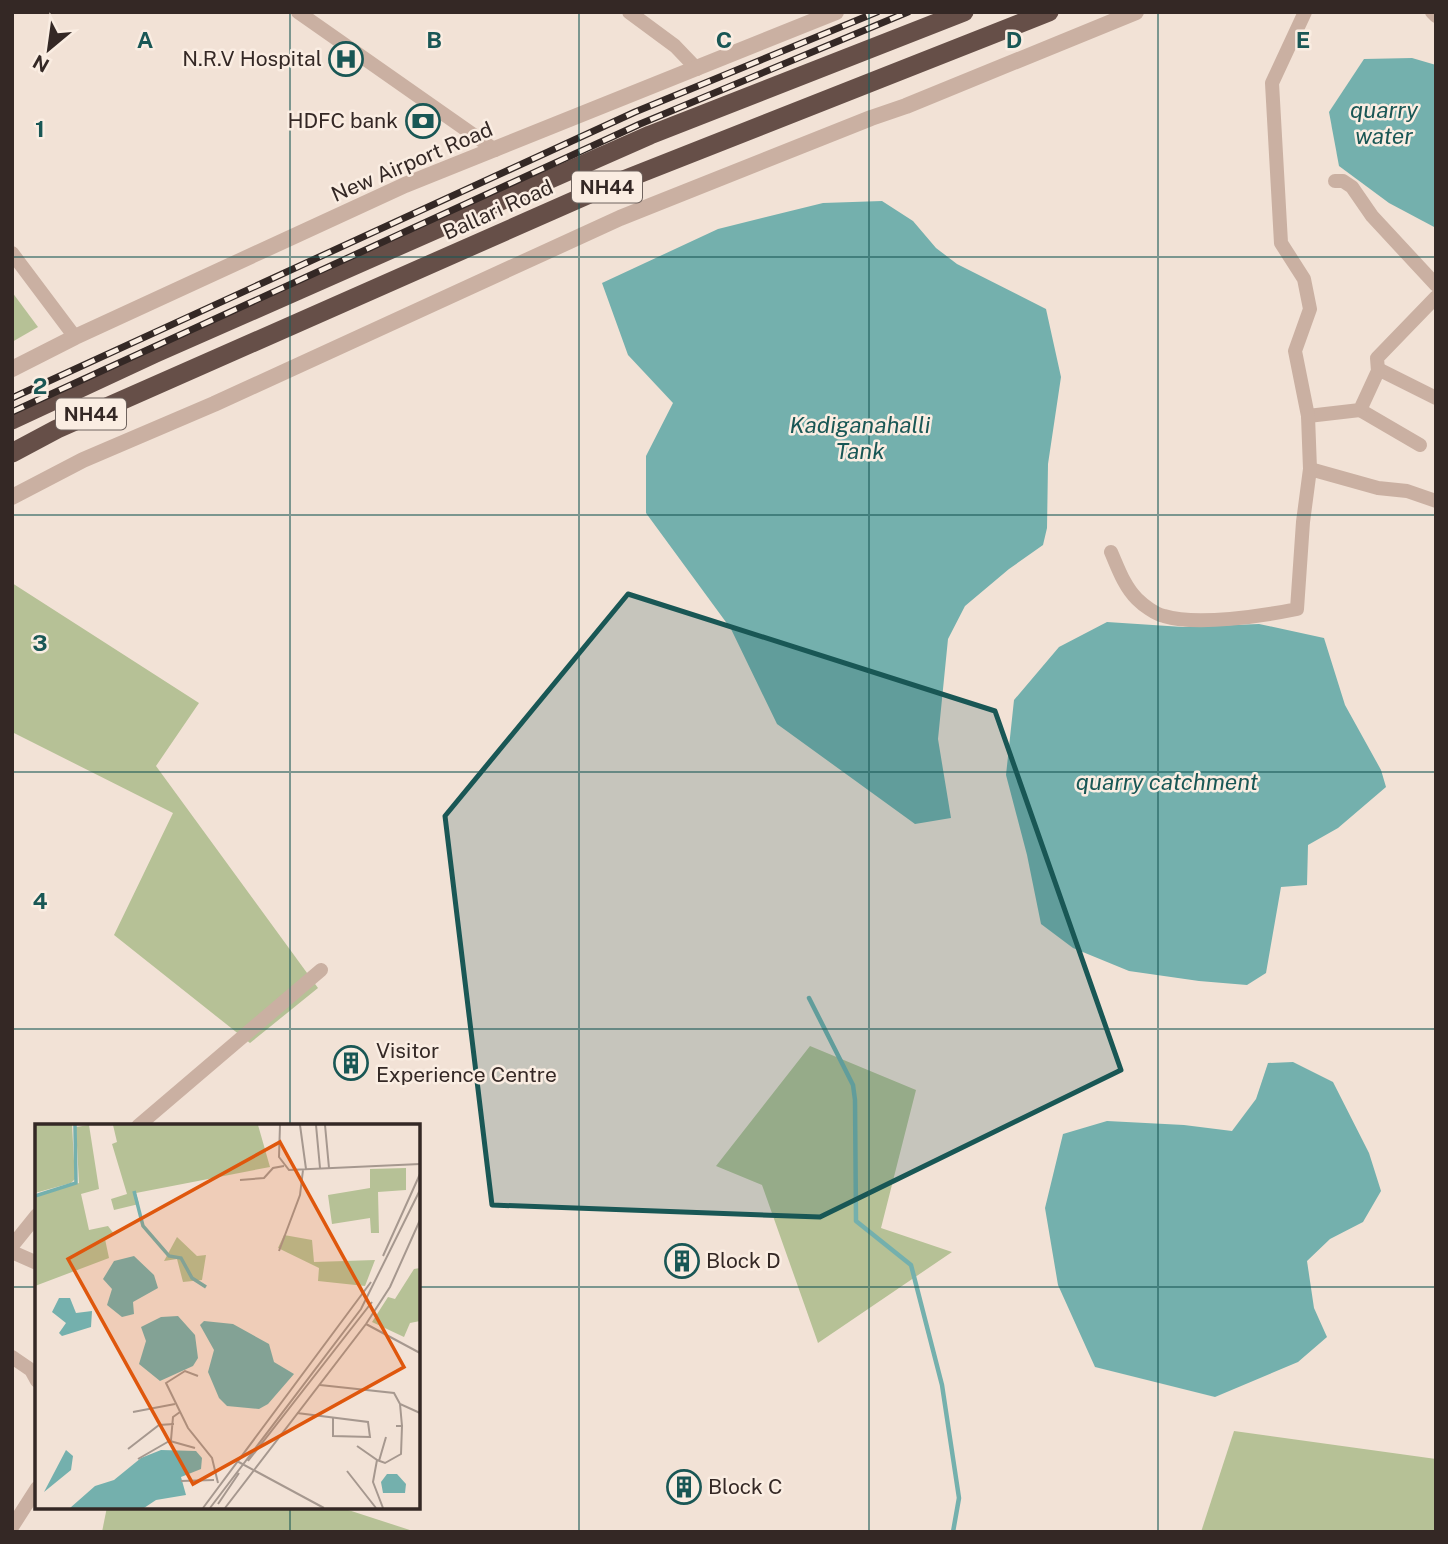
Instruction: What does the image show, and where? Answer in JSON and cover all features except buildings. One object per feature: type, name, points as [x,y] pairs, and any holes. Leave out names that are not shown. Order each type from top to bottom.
[{"type":"highway","name":"Ballari Road","points":[[12,420],[156,353],[650,135],[964,12]]},
{"type":"highway","name":"Ballari Road","points":[[12,453],[57,429],[603,188],[1049,12]]},
{"type":"street","points":[[298,12],[495,150]]},
{"type":"street","points":[[629,12],[675,46],[697,69]]},
{"type":"street","name":"New Airport Road","points":[[12,369],[75,337],[405,186],[836,12]]},
{"type":"street","points":[[12,497],[83,460],[214,404],[620,218],[1136,12]]},
{"type":"street","points":[[1111,552],[1127,587],[1138,600],[1161,616],[1183,620],[1259,617],[1297,609],[1310,469],[1308,416],[1295,351],[1310,309],[1304,279],[1281,243],[1272,83],[1305,12]]},
{"type":"street","points":[[1432,12],[1436,16]]},
{"type":"street","points":[[1335,181],[1343,181],[1352,187],[1371,216],[1436,285]]},
{"type":"street","points":[[12,253],[75,337]]},
{"type":"street","points":[[1360,410],[1378,369],[1377,358],[1436,296]]},
{"type":"street","points":[[1378,369],[1436,398]]},
{"type":"street","points":[[1308,416],[1360,410],[1420,445]]},
{"type":"street","points":[[1310,469],[1378,488],[1407,491],[1436,501]]},
{"type":"street","points":[[140,1124],[321,970]]},
{"type":"street","points":[[35,1218],[12,1249],[35,1262]]},
{"type":"street","points":[[12,1357],[31,1370],[35,1377]]},
{"type":"street","points":[[12,1527],[35,1491]]},
{"type":"highlighted area","points":[[628,594],[995,711],[1121,1070],[820,1217],[492,1205],[445,816]]},
{"type":"green space","points":[[12,292],[38,327],[12,342]]},
{"type":"green space","points":[[12,583],[199,703],[156,766],[318,988],[250,1043],[114,935],[173,813],[12,732]]},
{"type":"green space","points":[[810,1046],[916,1090],[881,1228],[952,1252],[818,1343],[762,1185],[716,1166]]},
{"type":"green space","points":[[1234,1431],[1436,1459],[1436,1532],[1201,1532]]},
{"type":"green space","points":[[107,1509],[345,1509],[416,1532],[102,1532]]},
{"type":"water","name":"quarry water","points":[[1412,58],[1436,65],[1436,228],[1389,203],[1339,166],[1329,112],[1364,59]]},
{"type":"water","name":"Kadiganahalli Tank","points":[[882,201],[913,221],[936,248],[957,264],[1046,309],[1061,377],[1048,464],[1047,528],[1043,545],[965,606],[948,639],[938,739],[951,818],[915,824],[777,724],[731,629],[646,513],[646,456],[673,403],[628,355],[602,283],[718,229],[823,203]]},
{"type":"water","name":"quarry catchment","points":[[1107,622],[1183,627],[1259,624],[1324,638],[1345,705],[1381,770],[1386,787],[1338,828],[1308,845],[1307,885],[1281,887],[1266,973],[1247,985],[1129,971],[1073,948],[1041,924],[1027,855],[1006,775],[1014,700],[1059,647]]},
{"type":"water","points":[[1293,1062],[1333,1082],[1369,1153],[1381,1191],[1363,1222],[1330,1239],[1307,1261],[1314,1308],[1327,1337],[1298,1362],[1215,1397],[1095,1367],[1058,1285],[1045,1208],[1063,1134],[1107,1121],[1184,1125],[1232,1131],[1256,1099],[1268,1063]]},
{"type":"waterway","points":[[809,998],[853,1085],[856,1221],[911,1265],[942,1385],[959,1498],[953,1532]]},
{"type":"railway","points":[[12,398],[635,112],[877,12]]},
{"type":"railway","points":[[12,412],[640,124],[908,12]]},
{"type":"place","name":"N.R.V Hospital","points":[[346,59]]},
{"type":"place","name":"HDFC bank","points":[[423,121]]},
{"type":"place","name":"Visitor Experience Centre","points":[[351,1063]]},
{"type":"place","name":"Block D","points":[[682,1261]]},
{"type":"place","name":"Block C","points":[[684,1487]]}]
